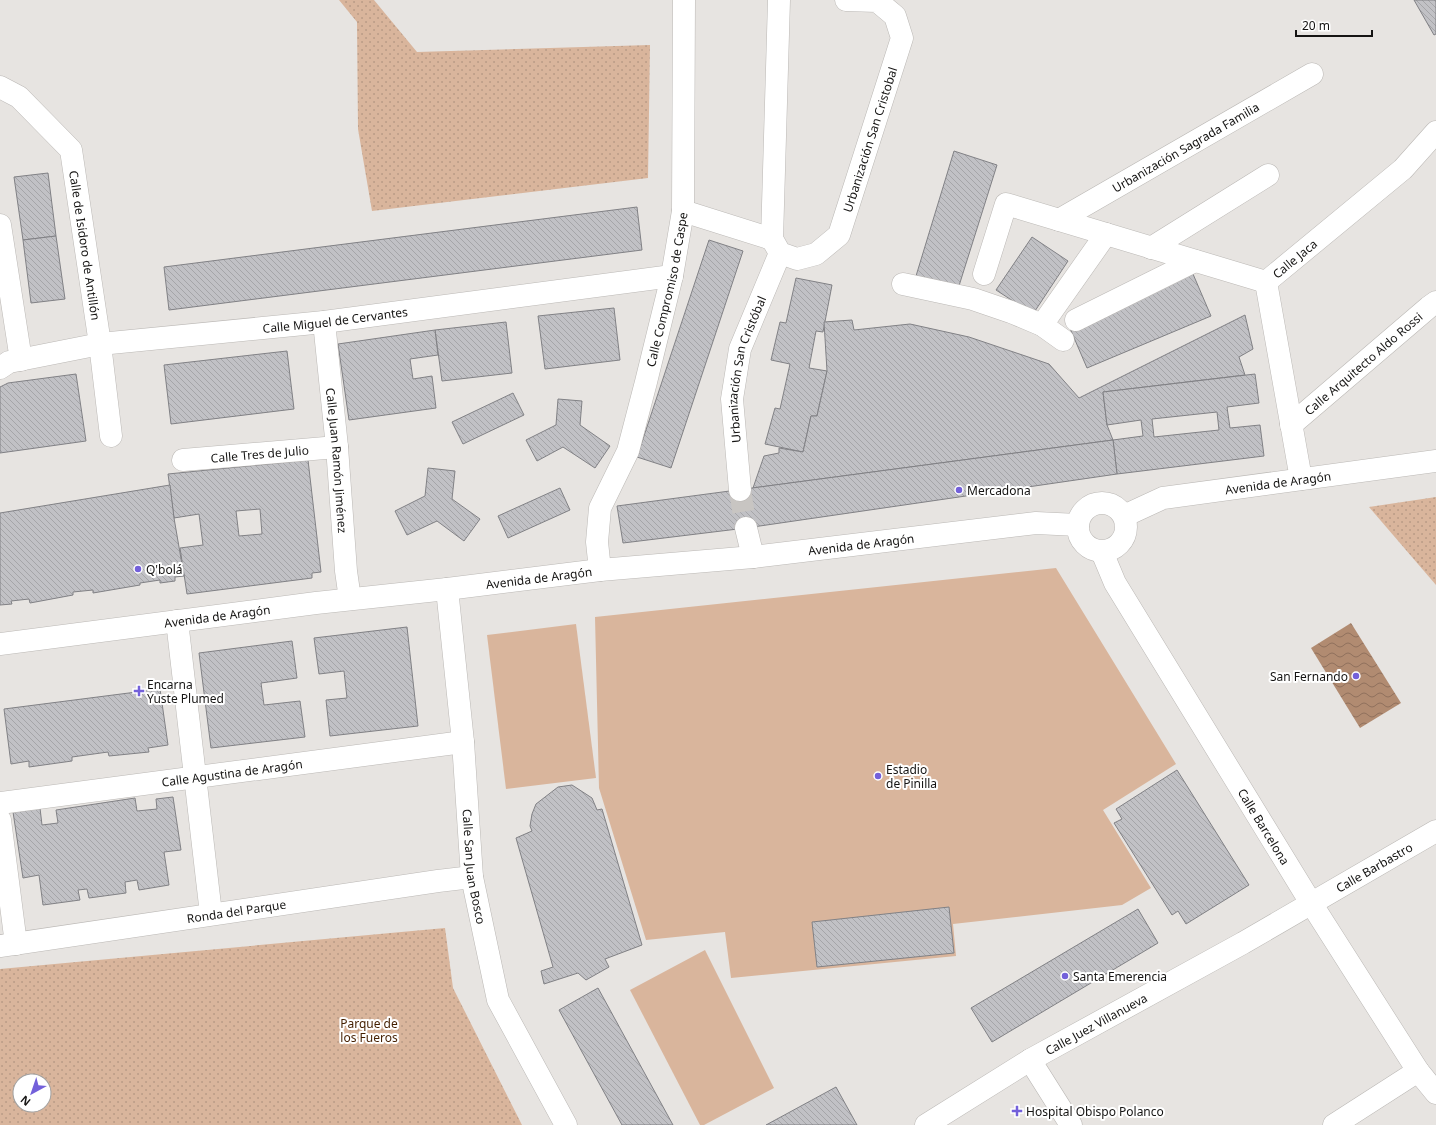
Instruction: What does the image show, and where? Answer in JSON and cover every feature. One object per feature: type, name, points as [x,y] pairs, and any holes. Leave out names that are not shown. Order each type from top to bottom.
[{"type":"street","name":"Calle Compromiso de Caspe","points":[[600,570],[597,542],[600,508],[628,451],[672,276],[682,211],[684,0]]},
{"type":"street","points":[[776,246],[779,0]]},
{"type":"street","name":"Urbanización San Cristobal","points":[[682,211],[776,246],[797,259],[816,254],[839,235],[902,38],[895,16],[877,1],[846,0]]},
{"type":"street","name":"Urbanización Sagrada Familia","points":[[1059,220],[1312,74]]},
{"type":"street","name":"Calle de Isidoro de Antillón","points":[[0,87],[19,97],[71,150],[100,344],[111,436]]},
{"type":"street","name":"Calle Jaca","points":[[1301,479],[1266,282],[1403,169],[1436,132]]},
{"type":"street","points":[[1151,248],[1268,175]]},
{"type":"street","points":[[984,274],[1006,204],[1266,282]]},
{"type":"street","points":[[0,225],[21,360]]},
{"type":"street","points":[[1042,325],[1106,234]]},
{"type":"street","name":"Urbanización San Cristóbal","points":[[740,490],[732,399],[740,349],[776,246]]},
{"type":"street","points":[[1076,320],[1195,261]]},
{"type":"street","name":"Calle Miguel de Cervantes","points":[[0,368],[9,362],[100,344],[324,322],[672,276]]},
{"type":"street","points":[[903,284],[973,299],[1011,312],[1042,325],[1063,340]]},
{"type":"street","name":"Calle Arquitecto Aldo Rossi","points":[[1291,425],[1436,302]]},
{"type":"street","name":"Calle Juan Ramón Jiménez","points":[[324,322],[337,446],[346,571],[350,599]]},
{"type":"street","name":"Calle Tres de Julio","points":[[183,460],[337,446]]},
{"type":"street","name":"Avenida de Aragón","points":[[1124,516],[1163,498],[1436,461]]},
{"type":"street","points":[[1097,503],[1112,505],[1119,509],[1124,516],[1127,524],[1126,532],[1123,540],[1114,549],[1102,552],[1094,551],[1086,546],[1081,540],[1078,533],[1078,525],[1084,511],[1090,506],[1097,503]]},
{"type":"street","name":"Avenida de Aragón","points":[[0,644],[350,599],[447,590],[600,570],[754,557],[1036,523],[1078,525]]},
{"type":"street","points":[[746,528],[754,557]]},
{"type":"street","name":"Calle Barcelona","points":[[1102,552],[1116,583],[1311,903],[1418,1071],[1436,1093]]},
{"type":"street","name":"Calle San Juan Bosco","points":[[447,590],[463,742],[472,877],[498,1000],[566,1125]]},
{"type":"street","points":[[177,621],[211,914]]},
{"type":"street","name":"Calle Agustina de Aragón","points":[[0,803],[463,742]]},
{"type":"street","points":[[0,820],[8,945]]},
{"type":"street","name":"Calle Barbastro","points":[[1311,903],[1436,831]]},
{"type":"street","name":"Ronda del Parque","points":[[8,945],[211,914],[472,877]]},
{"type":"street","name":"Calle Juez Villanueva","points":[[926,1125],[1030,1060],[1242,943],[1311,903]]},
{"type":"street","points":[[1030,1060],[1071,1125]]},
{"type":"street","points":[[1334,1125],[1418,1071]]},
{"type":"green space","points":[[339,0],[374,0],[417,52],[650,45],[648,178],[372,211],[358,129],[357,22]]},
{"type":"green space","points":[[1436,497],[1436,585],[1369,507]]},
{"type":"green space","name":"Estadio de Pinilla","points":[[1056,568],[1176,764],[1103,810],[1151,888],[1122,905],[953,924],[956,956],[731,978],[725,932],[646,940],[599,788],[595,617]]},
{"type":"green space","points":[[576,624],[596,778],[506,789],[487,635]]},
{"type":"green space","name":"Parque de los Fueros","points":[[445,928],[453,988],[522,1125],[0,1125],[0,969]]},
{"type":"green space","points":[[705,950],[774,1088],[704,1125],[700,1125],[630,990]]},
{"type":"water","name":"San Fernando","points":[[1351,623],[1401,703],[1360,728],[1311,648]]},
{"type":"building","points":[[1414,0],[1436,0],[1436,34],[1434,35]]},
{"type":"building","points":[[954,151],[997,165],[958,289],[916,276]]},
{"type":"building","points":[[48,173],[56,236],[23,240],[14,177]]},
{"type":"building","points":[[637,207],[642,250],[169,310],[164,267]]},
{"type":"building","points":[[56,236],[65,299],[31,303],[23,240]]},
{"type":"building","points":[[1032,237],[1068,261],[1033,314],[996,290]]},
{"type":"building","points":[[709,240],[743,251],[671,468],[637,457]]},
{"type":"building","points":[[1193,274],[1211,316],[1087,368],[1069,326]]},
{"type":"building","points":[[796,278],[832,285],[823,332],[816,331],[809,368],[827,371],[817,416],[811,416],[803,452],[765,444],[775,408],[780,409],[790,364],[771,360],[780,322],[786,323]]},
{"type":"building","points":[[614,308],[620,360],[545,369],[538,316]]},
{"type":"building","points":[[1245,315],[1253,349],[1239,357],[1245,375],[1103,392],[1107,425],[1113,440],[753,488],[764,456],[779,453],[779,448],[803,452],[811,416],[817,416],[827,371],[824,322],[852,320],[854,330],[910,324],[969,337],[1049,364],[1079,398]]},
{"type":"building","points":[[506,322],[512,373],[442,381],[435,330]]},
{"type":"building","points":[[435,330],[438,355],[410,359],[413,379],[432,376],[436,408],[349,420],[338,344]]},
{"type":"building","points":[[287,351],[294,409],[171,424],[164,365]]},
{"type":"building","points":[[76,374],[86,441],[0,453],[0,387],[8,383]]},
{"type":"building","points":[[1255,374],[1259,403],[1227,407],[1230,428],[1260,425],[1264,456],[1117,474],[1113,440],[1143,436],[1141,420],[1107,425],[1103,392]],"holes":[[[1217,412],[1219,430],[1154,437],[1152,419]]]},
{"type":"building","points":[[513,393],[524,415],[463,444],[452,422]]},
{"type":"building","points":[[558,399],[582,401],[580,425],[610,446],[595,468],[563,447],[537,461],[526,440],[556,425]]},
{"type":"building","points":[[1113,440],[1117,474],[746,528],[623,543],[617,506]]},
{"type":"building","points":[[308,460],[321,572],[312,573],[312,578],[187,594],[180,548],[203,545],[199,514],[174,518],[168,474]],"holes":[[[260,509],[262,534],[239,536],[236,511]]]},
{"type":"building","points":[[428,468],[455,471],[452,499],[480,519],[464,541],[437,521],[407,535],[395,511],[425,496]]},
{"type":"building","points":[[170,485],[184,576],[175,577],[175,581],[160,583],[160,580],[93,593],[93,590],[73,592],[73,595],[30,603],[29,599],[11,601],[12,604],[0,605],[0,513]]},
{"type":"building","points":[[560,488],[570,510],[508,538],[498,516]]},
{"type":"building","points":[[407,627],[418,726],[330,736],[326,700],[347,698],[344,671],[319,674],[314,638]]},
{"type":"building","points":[[292,641],[297,678],[261,683],[264,705],[300,701],[305,737],[211,748],[199,653]]},
{"type":"building","points":[[160,689],[168,745],[148,748],[149,752],[109,756],[108,752],[72,757],[72,761],[29,767],[29,761],[11,764],[4,709]]},
{"type":"building","points":[[1177,770],[1249,885],[1186,924],[1178,911],[1172,915],[1114,823],[1122,819],[1116,809]]},
{"type":"building","points":[[572,785],[592,798],[597,810],[602,809],[642,945],[605,959],[609,967],[586,980],[578,973],[544,984],[541,971],[553,967],[516,838],[532,831],[530,826],[532,814],[536,804],[558,787]]},
{"type":"building","points":[[173,797],[181,850],[164,852],[169,885],[139,890],[137,880],[125,882],[126,893],[89,898],[87,889],[78,890],[80,900],[43,905],[39,875],[23,878],[13,812],[40,808],[42,825],[58,823],[56,810],[135,798],[137,811],[157,809],[156,799]]},
{"type":"building","points":[[949,907],[954,953],[817,967],[812,922]]},
{"type":"building","name":"Santa Emerencia","points":[[1138,909],[1158,943],[992,1042],[971,1008]]},
{"type":"building","points":[[598,988],[673,1125],[622,1125],[559,1010]]},
{"type":"building","points":[[836,1087],[857,1125],[766,1125]]},
{"type":"tunnel","points":[[740,490],[746,528]]},
{"type":"place","name":"Mercadona","points":[[959,490]]},
{"type":"place","name":"Q'bolá","points":[[138,569]]},
{"type":"place","name":"San Fernando","points":[[1356,676]]},
{"type":"place","name":"Encarna Yuste Plumed","points":[[139,691]]},
{"type":"place","name":"Estadio de Pinilla","points":[[878,776]]},
{"type":"place","name":"Santa Emerencia","points":[[1065,976]]},
{"type":"place","name":"Hospital Obispo Polanco","points":[[1017,1111]]}]
